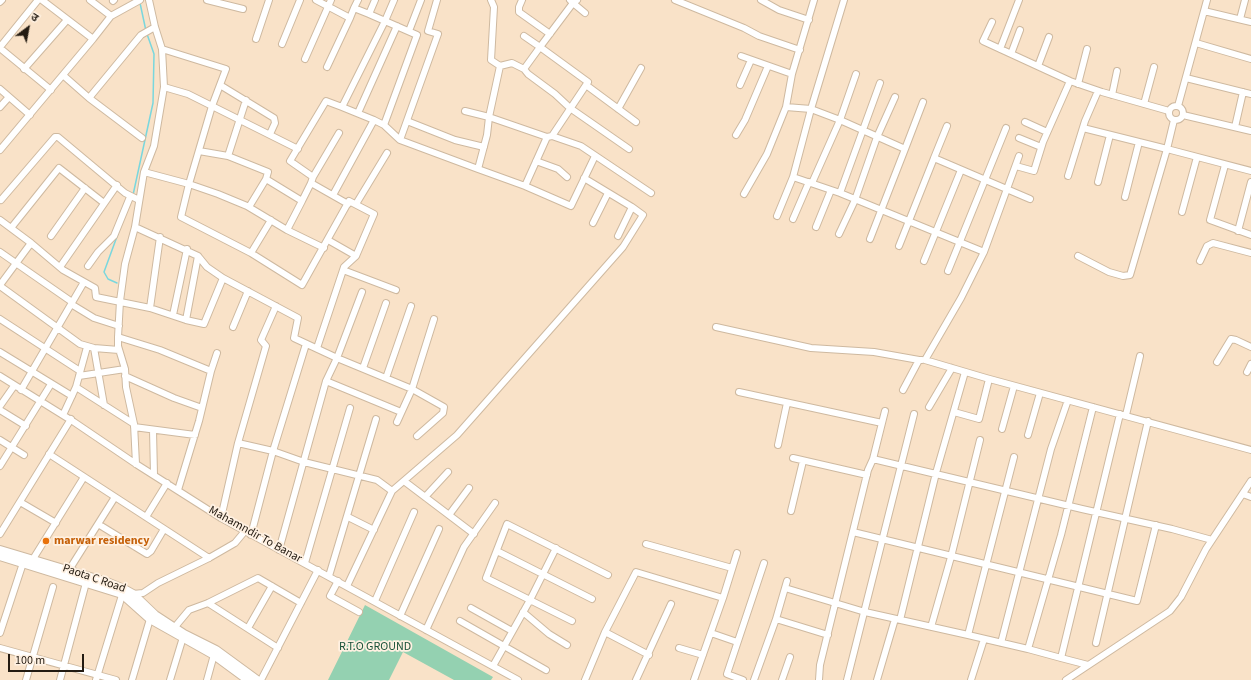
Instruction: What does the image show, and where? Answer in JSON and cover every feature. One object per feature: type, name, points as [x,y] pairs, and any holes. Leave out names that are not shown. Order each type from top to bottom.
[{"type":"street","points":[[38,0],[0,48],[51,90]]},
{"type":"street","points":[[42,0],[66,20],[93,39]]},
{"type":"street","points":[[90,0],[111,16]]},
{"type":"street","points":[[0,150],[64,76],[111,16],[140,0]]},
{"type":"street","points":[[136,464],[134,426],[125,373],[119,350],[118,337],[120,301],[125,264],[134,227],[144,172],[154,146],[164,87],[162,49],[152,28],[149,0]]},
{"type":"street","points":[[207,0],[243,9]]},
{"type":"street","points":[[256,39],[269,0]]},
{"type":"street","points":[[282,44],[300,0]]},
{"type":"street","points":[[316,0],[329,2],[350,18]]},
{"type":"street","points":[[327,67],[358,0]]},
{"type":"street","points":[[369,14],[375,0]]},
{"type":"street","points":[[342,107],[394,0]]},
{"type":"street","points":[[409,31],[421,0]]},
{"type":"street","points":[[400,140],[438,34],[428,31],[437,0]]},
{"type":"street","points":[[491,0],[494,7],[491,60],[500,66],[512,63],[524,69],[528,74],[555,94],[570,108],[629,149]]},
{"type":"street","points":[[522,0],[518,9],[519,12],[550,34]]},
{"type":"street","points":[[675,0],[684,2],[759,36],[800,50]]},
{"type":"street","points":[[761,0],[779,10],[809,20]]},
{"type":"street","points":[[744,194],[767,154],[786,107],[792,74],[814,0]]},
{"type":"street","points":[[777,216],[793,176],[844,0]]},
{"type":"street","points":[[1000,49],[1019,0]]},
{"type":"street","points":[[1178,106],[1207,0]]},
{"type":"street","points":[[1240,19],[1245,0]]},
{"type":"street","points":[[524,69],[573,1],[585,13]]},
{"type":"street","points":[[305,59],[329,2]]},
{"type":"street","points":[[354,8],[417,35],[384,125]]},
{"type":"street","points":[[1204,11],[1251,22]]},
{"type":"street","points":[[24,69],[66,20]]},
{"type":"street","points":[[992,22],[983,41],[1070,81],[1098,91],[1169,111]]},
{"type":"street","points":[[358,113],[397,26]]},
{"type":"street","points":[[89,98],[141,35],[152,28]]},
{"type":"street","points":[[1011,54],[1020,30]]},
{"type":"street","points":[[524,36],[588,82],[550,136],[525,186]]},
{"type":"street","points":[[1038,66],[1049,37]]},
{"type":"street","points":[[1196,43],[1251,60]]},
{"type":"street","points":[[162,49],[226,69],[212,106],[198,151],[181,217],[251,253],[302,285],[350,201],[374,214],[356,256],[344,266],[317,348]]},
{"type":"street","points":[[1078,84],[1087,49]]},
{"type":"street","points":[[741,56],[792,74]]},
{"type":"street","points":[[740,85],[751,60]]},
{"type":"street","points":[[478,169],[484,147],[500,66]]},
{"type":"street","points":[[736,135],[745,120],[768,66]]},
{"type":"street","points":[[1144,104],[1154,67]]},
{"type":"street","points":[[618,109],[641,68]]},
{"type":"street","points":[[1112,95],[1117,71]]},
{"type":"street","points":[[793,219],[840,120],[856,74]]},
{"type":"street","points":[[64,76],[89,98],[142,138]]},
{"type":"street","points":[[1186,78],[1251,94]]},
{"type":"street","points":[[1016,166],[1034,171],[1041,147],[1070,81]]},
{"type":"street","points":[[840,193],[880,83]]},
{"type":"street","points":[[220,85],[274,118],[275,123],[270,134]]},
{"type":"street","points":[[586,85],[636,122]]},
{"type":"street","points":[[164,87],[188,94],[298,149]]},
{"type":"street","points":[[0,89],[30,115]]},
{"type":"street","points":[[1068,176],[1083,128],[1098,91]]},
{"type":"street","points":[[1235,127],[1243,92]]},
{"type":"street","points":[[0,107],[9,97]]},
{"type":"street","points":[[839,234],[855,200],[877,136],[895,97]]},
{"type":"street","points":[[228,156],[246,100]]},
{"type":"street","points":[[348,204],[312,180],[290,162],[326,101],[384,125],[400,140],[525,186],[571,206],[595,156]]},
{"type":"street","points":[[870,239],[923,102]]},
{"type":"street","points":[[1169,111],[1171,107],[1178,106],[1183,110],[1183,115]]},
{"type":"street","points":[[786,107],[811,110],[840,120],[905,149]]},
{"type":"street","points":[[465,111],[582,146],[651,193]]},
{"type":"street","points":[[1169,111],[1169,115],[1174,120]]},
{"type":"street","points":[[1183,115],[1251,131]]},
{"type":"street","points":[[1174,120],[1183,115]]},
{"type":"street","points":[[333,195],[374,120]]},
{"type":"street","points":[[1078,256],[1110,272],[1123,276],[1130,275],[1140,236],[1152,204],[1174,120]]},
{"type":"street","points":[[407,121],[455,140],[484,147]]},
{"type":"street","points":[[1025,122],[1048,132]]},
{"type":"street","points":[[899,246],[947,126]]},
{"type":"street","points":[[948,271],[1006,128]]},
{"type":"street","points":[[1083,128],[1251,171]]},
{"type":"street","points":[[287,230],[312,180],[339,133]]},
{"type":"street","points":[[1098,182],[1110,135]]},
{"type":"street","points":[[1,200],[55,137],[58,137],[130,196],[139,200]]},
{"type":"street","points":[[1019,138],[1041,147]]},
{"type":"street","points":[[1125,197],[1140,142]]},
{"type":"street","points":[[198,151],[228,156],[268,172],[266,179],[249,207]]},
{"type":"street","points":[[356,204],[387,154]]},
{"type":"street","points":[[903,390],[961,298],[984,252],[1019,156]]},
{"type":"street","points":[[1182,212],[1197,157]]},
{"type":"street","points":[[934,158],[1030,199]]},
{"type":"street","points":[[536,162],[558,169],[567,177]]},
{"type":"street","points":[[1225,164],[1210,220],[1251,235]]},
{"type":"street","points":[[11,228],[59,168],[104,203]]},
{"type":"street","points":[[924,261],[961,170]]},
{"type":"street","points":[[144,172],[189,184],[249,207],[287,230],[324,248]]},
{"type":"street","points":[[793,176],[840,193],[984,252]]},
{"type":"street","points":[[347,586],[392,491],[457,434],[623,247],[643,215],[584,178]]},
{"type":"street","points":[[266,179],[302,202]]},
{"type":"street","points":[[1238,231],[1251,182]]},
{"type":"street","points":[[60,267],[117,185]]},
{"type":"street","points":[[51,236],[85,188]]},
{"type":"street","points":[[816,227],[832,190]]},
{"type":"street","points":[[594,223],[608,193]]},
{"type":"street","points":[[88,266],[98,252],[114,236],[130,196]]},
{"type":"street","points":[[618,236],[632,207]]},
{"type":"street","points":[[251,253],[271,220]]},
{"type":"street","points":[[0,229],[2,221],[60,267],[95,288],[96,297],[150,308],[186,320],[204,324],[223,278]]},
{"type":"street","points":[[134,227],[186,249],[198,256],[207,267],[223,278],[298,318],[294,338],[412,389],[429,397],[444,408],[443,413],[417,436]]},
{"type":"street","points":[[150,308],[160,237]]},
{"type":"street","points":[[328,240],[356,256]]},
{"type":"street","points":[[31,243],[0,286],[58,328],[91,347],[119,350]]},
{"type":"street","points":[[1200,261],[1207,246],[1213,244],[1251,253]]},
{"type":"street","points":[[173,315],[186,249]]},
{"type":"street","points":[[0,252],[94,318],[119,326]]},
{"type":"street","points":[[186,320],[198,256]]},
{"type":"street","points":[[343,270],[396,290]]},
{"type":"street","points":[[21,390],[84,282]]},
{"type":"street","points":[[233,327],[248,291]]},
{"type":"street","points":[[279,550],[326,381],[338,358],[362,292]]},
{"type":"street","points":[[363,368],[386,303]]},
{"type":"street","points":[[221,518],[238,443],[266,346],[262,340],[276,306]]},
{"type":"street","points":[[386,378],[411,306]]},
{"type":"street","points":[[0,319],[79,374],[125,373],[174,398],[202,408]]},
{"type":"street","points":[[397,422],[412,389],[434,319]]},
{"type":"street","points":[[716,327],[811,348],[874,352],[922,360],[1251,450]]},
{"type":"street","points":[[118,337],[160,350],[211,371]]},
{"type":"street","points":[[1217,362],[1231,339],[1251,347]]},
{"type":"street","points":[[251,535],[273,451],[306,344]]},
{"type":"street","points":[[63,415],[76,387],[79,374],[91,347]]},
{"type":"street","points":[[91,347],[104,405]]},
{"type":"street","points":[[0,352],[31,373],[72,396]]},
{"type":"street","points":[[178,490],[195,435],[216,353]]},
{"type":"street","points":[[1061,658],[1097,513],[1140,356]]},
{"type":"street","points":[[1247,372],[1251,364]]},
{"type":"street","points":[[929,407],[952,368]]},
{"type":"street","points":[[877,680],[918,548],[936,474],[965,372]]},
{"type":"street","name":"Mahamndir To Banar","points":[[0,376],[71,420],[136,464],[221,518],[493,666],[514,679]]},
{"type":"street","points":[[954,412],[979,419],[989,379]]},
{"type":"street","points":[[326,381],[401,412]]},
{"type":"street","points":[[0,466],[51,384]]},
{"type":"street","points":[[0,406],[14,386]]},
{"type":"street","points":[[1002,429],[1014,386]]},
{"type":"street","points":[[76,387],[134,426],[195,435]]},
{"type":"street","points":[[739,392],[882,423]]},
{"type":"street","points":[[1028,436],[1040,393]]},
{"type":"street","points":[[1001,643],[1051,449],[1068,400]]},
{"type":"street","points":[[778,445],[787,403]]},
{"type":"street","points":[[1028,650],[1069,506],[1093,407]]},
{"type":"street","points":[[305,563],[350,408]]},
{"type":"street","points":[[0,410],[26,426]]},
{"type":"street","points":[[819,680],[828,636],[867,474],[873,459],[885,411]]},
{"type":"street","points":[[848,680],[903,466],[914,414]]},
{"type":"street","points":[[329,576],[361,476],[376,419]]},
{"type":"street","points":[[0,534],[71,420]]},
{"type":"street","points":[[1096,643],[1148,421]]},
{"type":"street","points":[[153,430],[154,475]]},
{"type":"street","points":[[0,440],[24,455]]},
{"type":"street","points":[[931,627],[971,481],[980,440]]},
{"type":"street","points":[[238,443],[273,451],[304,462],[377,480],[392,491]]},
{"type":"street","points":[[49,454],[209,558]]},
{"type":"street","points":[[968,635],[1014,457]]},
{"type":"street","points":[[792,458],[867,474]]},
{"type":"street","points":[[873,459],[971,481],[1097,513],[1156,525],[1212,540]]},
{"type":"street","points":[[791,511],[803,460]]},
{"type":"street","points":[[425,497],[448,472]]},
{"type":"street","points":[[0,633],[27,559],[56,523],[84,477]]},
{"type":"street","points":[[404,481],[474,534]]},
{"type":"street","points":[[1066,680],[1170,612],[1181,597],[1212,540],[1251,481]]},
{"type":"street","points":[[146,517],[167,483]]},
{"type":"street","points":[[449,515],[469,488]]},
{"type":"street","points":[[1243,494],[1251,497]]},
{"type":"street","points":[[69,570],[115,497]]},
{"type":"street","points":[[20,502],[56,523]]},
{"type":"street","points":[[426,630],[464,547],[495,502]]},
{"type":"street","points":[[374,601],[414,512]]},
{"type":"street","points":[[348,517],[374,530]]},
{"type":"street","points":[[98,524],[148,554],[164,529]]},
{"type":"street","points":[[572,621],[486,578],[507,524],[608,575]]},
{"type":"street","points":[[853,532],[884,541],[1137,601],[1156,525]]},
{"type":"street","points":[[400,616],[439,529]]},
{"type":"street","points":[[133,594],[143,593],[158,583],[209,558],[235,543],[245,531]]},
{"type":"street","points":[[646,544],[732,568]]},
{"type":"street","points":[[493,666],[530,600],[556,548]]},
{"type":"street","name":"Paota C Road","points":[[0,550],[69,570],[87,579],[133,594],[148,610],[183,636],[215,653],[247,678],[257,680]]},
{"type":"street","points":[[497,551],[592,599]]},
{"type":"street","points":[[694,680],[737,553]]},
{"type":"street","points":[[0,556],[27,559],[87,579],[60,680]]},
{"type":"street","points":[[743,680],[726,677],[764,563]]},
{"type":"street","points":[[261,680],[318,570]]},
{"type":"street","points":[[585,680],[605,632],[636,572],[723,598]]},
{"type":"street","points":[[174,628],[190,610],[208,603],[258,578],[301,603]]},
{"type":"street","points":[[338,581],[330,596],[359,612]]},
{"type":"street","points":[[754,680],[776,619],[787,581]]},
{"type":"street","points":[[248,628],[272,586]]},
{"type":"street","points":[[26,680],[53,587]]},
{"type":"street","points":[[785,588],[865,612],[968,635],[1088,665]]},
{"type":"street","points":[[96,677],[123,592],[150,619],[183,636],[170,680]]},
{"type":"street","points":[[208,603],[278,648]]},
{"type":"street","points":[[636,680],[649,655],[670,604]]},
{"type":"street","points":[[471,608],[512,631]]},
{"type":"street","points":[[523,612],[549,634],[567,645]]},
{"type":"street","points":[[132,680],[150,619]]},
{"type":"street","points":[[776,619],[828,636]]},
{"type":"street","points":[[460,621],[546,670]]},
{"type":"street","points":[[605,632],[649,655]]},
{"type":"street","points":[[711,633],[737,642]]},
{"type":"street","points":[[971,680],[984,639]]},
{"type":"street","points":[[0,648],[64,665],[96,677],[116,680]]},
{"type":"street","points":[[679,648],[703,655]]},
{"type":"street","points":[[207,680],[215,653]]},
{"type":"street","points":[[782,680],[790,657]]},
{"type":"green space","name":"R.T.O GROUND","points":[[365,605],[493,677],[491,680],[454,680],[403,652],[389,680],[328,680]]},
{"type":"waterway","points":[[140,3],[146,31]]},
{"type":"waterway","points":[[133,195],[153,103],[154,54],[147,34]]},
{"type":"waterway","points":[[117,283],[108,279],[104,272],[119,231]]},
{"type":"place","name":"marwar residency","points":[[46,541]]}]
